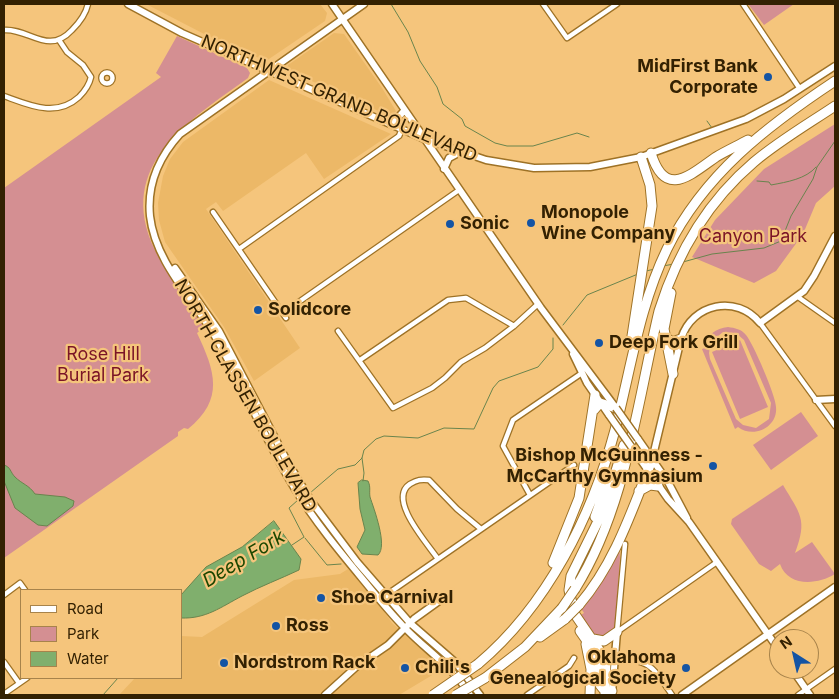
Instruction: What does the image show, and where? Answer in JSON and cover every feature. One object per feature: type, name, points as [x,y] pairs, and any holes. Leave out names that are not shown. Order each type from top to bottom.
[{"type":"highway","points":[[651,153],[660,174],[666,178],[679,180],[759,134],[835,81]]},
{"type":"highway","points":[[525,647],[562,608],[575,590],[598,548],[614,505],[659,311],[689,246],[712,207],[755,161],[835,107]]},
{"type":"highway","points":[[607,694],[600,684],[601,670],[595,655],[566,608],[564,586],[568,570],[599,507],[607,456],[651,286],[668,249],[707,187],[729,162],[759,134]]},
{"type":"highway","points":[[631,361],[633,322],[652,206],[650,186],[641,157]]},
{"type":"highway","points":[[671,284],[665,316],[665,337],[673,374]]},
{"type":"highway","points":[[665,337],[672,342],[681,338]]},
{"type":"highway","points":[[536,600],[575,514],[594,410],[598,399],[613,405]]},
{"type":"highway","points":[[607,694],[606,660],[571,607],[570,582],[604,509],[637,406]]},
{"type":"highway","points":[[433,695],[478,664],[509,635],[536,600],[581,522],[607,456]]},
{"type":"highway","points":[[456,695],[485,678],[525,647],[565,620],[579,605],[597,582],[612,558],[648,471],[650,456]]},
{"type":"highway","points":[[639,492],[650,485],[658,486]]},
{"type":"highway","points":[[593,640],[604,641],[617,632]]},
{"type":"highway","points":[[583,635],[591,669],[590,695]]},
{"type":"highway","points":[[594,695],[595,655]]},
{"type":"highway","points":[[607,694],[613,682]]},
{"type":"main road","name":"NORTHWEST GRAND BOULEVARD","points":[[128,4],[182,33],[422,138],[460,152],[508,165],[553,169],[594,167],[641,157],[746,119],[800,89],[835,66]]},
{"type":"main road","points":[[332,4],[422,138],[572,353],[650,456],[682,504],[689,522]]},
{"type":"main road","name":"NORTH CLASSEN BOULEVARD","points":[[364,4],[180,134],[162,158],[152,184],[150,206],[152,227],[162,252],[234,364],[284,463],[308,503],[369,581],[407,626],[443,661],[470,695]]},
{"type":"main road","points":[[392,124],[404,111]]},
{"type":"main road","points":[[444,169],[449,158],[460,152]]},
{"type":"main road","points":[[650,456],[657,442],[681,338],[693,317],[712,307],[742,310],[754,316],[760,324],[798,296],[814,276],[835,236]]},
{"type":"main road","points":[[572,353],[598,399],[658,486],[689,522],[768,634]]},
{"type":"main road","points":[[816,400],[835,399]]},
{"type":"main road","points":[[640,442],[650,446],[657,442]]},
{"type":"main road","points":[[634,450],[650,456]]},
{"type":"main road","name":"NORTH CLASSEN BOULEVARD","points":[[369,581],[386,595],[407,626],[456,663],[480,695]]},
{"type":"main road","points":[[682,695],[835,587]]},
{"type":"main road","points":[[325,695],[356,667],[388,645],[407,626],[439,601]]},
{"type":"main road","points":[[613,682],[617,632]]},
{"type":"main road","points":[[799,679],[808,692]]},
{"type":"street","points":[[4,30],[11,30],[42,41],[59,40],[78,25],[88,5],[93,4]]},
{"type":"street","points":[[543,4],[568,38],[616,4]]},
{"type":"street","points":[[743,4],[800,89]]},
{"type":"street","points":[[59,40],[67,52],[83,65],[91,77]]},
{"type":"street","points":[[91,77],[102,77]]},
{"type":"street","points":[[4,96],[36,107],[56,109],[70,103],[85,91],[91,77]]},
{"type":"street","points":[[238,249],[399,136],[402,129]]},
{"type":"street","points":[[213,212],[284,316],[459,190]]},
{"type":"street","points":[[798,296],[835,323]]},
{"type":"street","points":[[360,360],[448,300],[466,298],[514,326]]},
{"type":"street","points":[[338,331],[393,408],[432,388],[446,378],[461,362],[485,348],[514,326],[538,304]]},
{"type":"street","points":[[760,324],[835,426]]},
{"type":"street","points":[[530,495],[503,446],[513,420],[582,373]]},
{"type":"street","points":[[386,595],[574,465]]},
{"type":"street","points":[[438,559],[403,508],[402,495],[406,487],[418,480],[429,480],[457,509],[481,529]]},
{"type":"street","points":[[617,632],[626,544]]},
{"type":"street","points":[[617,632],[717,562]]},
{"type":"street","points":[[4,594],[20,583],[24,589]]},
{"type":"street","points":[[528,695],[569,666],[574,658]]},
{"type":"street","points":[[615,658],[641,660],[648,664],[672,695]]},
{"type":"street","points":[[4,662],[19,683]]},
{"type":"street","points":[[798,695],[808,692],[835,669]]},
{"type":"street","points":[[4,694],[25,679]]},
{"type":"shaded area","points":[[146,4],[320,4],[327,13],[325,21],[266,61],[208,36]]},
{"type":"shaded area","points":[[334,33],[344,34],[382,88],[396,111],[392,117],[287,70],[288,65]]},
{"type":"shaded area","points":[[269,80],[391,134],[324,179],[306,153],[223,211],[216,202],[206,209],[300,348],[254,381],[224,327],[165,242],[159,220],[158,203],[163,176],[170,159],[183,142]]},
{"type":"shaded area","points":[[348,569],[377,601],[392,623],[444,668],[399,695],[119,695],[134,679],[182,679],[182,636],[202,637],[294,580],[340,574]]},
{"type":"green space","points":[[748,4],[794,4],[764,25]]},
{"type":"green space","name":"Rose Hill Burial Park","points":[[177,36],[247,68],[250,73],[248,78],[182,128],[164,148],[151,169],[144,193],[145,220],[155,250],[172,280],[206,326],[197,333],[212,372],[212,395],[208,407],[188,429],[184,428],[178,432],[178,436],[4,558],[4,188],[161,77],[156,73]]},
{"type":"green space","name":"Canyon Park","points":[[835,124],[835,186],[816,203],[803,234],[776,271],[754,283],[692,257],[715,220],[764,169]]},
{"type":"green space","points":[[724,328],[738,329],[746,335],[754,348],[768,381],[775,401],[776,414],[764,429],[751,432],[738,427],[735,429],[702,349],[705,348],[707,339],[712,333]],"holes":[[[723,332],[736,333],[744,340],[771,403],[769,419],[756,428],[743,425],[736,419],[710,359],[711,342]]]},
{"type":"green space","points":[[740,340],[768,407],[740,419],[712,352]]},
{"type":"green space","points":[[801,412],[818,436],[771,470],[753,445]]},
{"type":"green space","points":[[783,485],[798,510],[800,517],[801,532],[795,553],[812,542],[835,574],[828,578],[812,582],[796,580],[789,577],[780,564],[771,571],[759,564],[731,524],[732,519]]},
{"type":"green space","points":[[619,546],[620,558],[615,628],[605,638],[596,638],[579,616],[584,613],[580,607]]},
{"type":"water","points":[[4,465],[35,494],[65,497],[74,501],[73,506],[47,526],[38,525],[15,508],[4,481]]},
{"type":"water","points":[[362,480],[369,483],[370,497],[381,536],[382,544],[378,555],[362,554],[357,547],[365,530],[360,509],[358,483]]},
{"type":"water","points":[[274,521],[301,559],[299,570],[249,592],[213,612],[198,617],[182,618],[182,594],[206,567],[242,547]]},
{"type":"waterway","points":[[391,4],[408,32],[420,61],[437,87],[443,104],[462,119],[465,126],[495,143],[507,146],[533,146],[577,133],[589,137]]},
{"type":"waterway","points":[[707,121],[712,128]]},
{"type":"waterway","name":"Deep Fork","points":[[683,262],[712,254],[764,248],[781,241],[791,216],[813,179],[817,167],[835,141]]},
{"type":"waterway","points":[[757,181],[769,182],[771,185],[790,181],[802,177],[816,167]]},
{"type":"waterway","name":"Deep Fork","points":[[663,266],[674,264]]},
{"type":"waterway","name":"Deep Fork","points":[[646,271],[655,269]]},
{"type":"waterway","name":"Deep Fork","points":[[563,325],[587,295],[638,274]]},
{"type":"waterway","name":"Deep Fork","points":[[310,493],[338,469],[355,465],[362,458],[364,450],[376,439],[384,436],[418,438],[444,428],[474,429],[493,388],[499,381],[538,367],[553,349],[553,338]]},
{"type":"waterway","points":[[362,458],[363,481]]},
{"type":"waterway","name":"Deep Fork","points":[[292,545],[304,537],[289,508],[298,500]]},
{"type":"waterway","points":[[305,538],[327,565],[341,564]]},
{"type":"waterway","name":"Deep Fork","points":[[103,695],[117,679]]},
{"type":"place","name":"MidFirst Bank Corporate","points":[[768,77]]},
{"type":"place","name":"Monopole Wine Company","points":[[531,223]]},
{"type":"place","name":"Sonic","points":[[450,224]]},
{"type":"place","name":"Solidcore","points":[[258,310]]},
{"type":"place","name":"Deep Fork Grill","points":[[599,343]]},
{"type":"place","name":"Bishop McGuinness - McCarthy Gymnasium","points":[[713,466]]},
{"type":"place","name":"Shoe Carnival","points":[[321,598]]},
{"type":"place","name":"Ross","points":[[276,626]]},
{"type":"place","name":"Nordstrom Rack","points":[[224,663]]},
{"type":"place","name":"Chili's","points":[[405,668]]},
{"type":"place","name":"Oklahoma Genealogical Society","points":[[686,668]]}]
